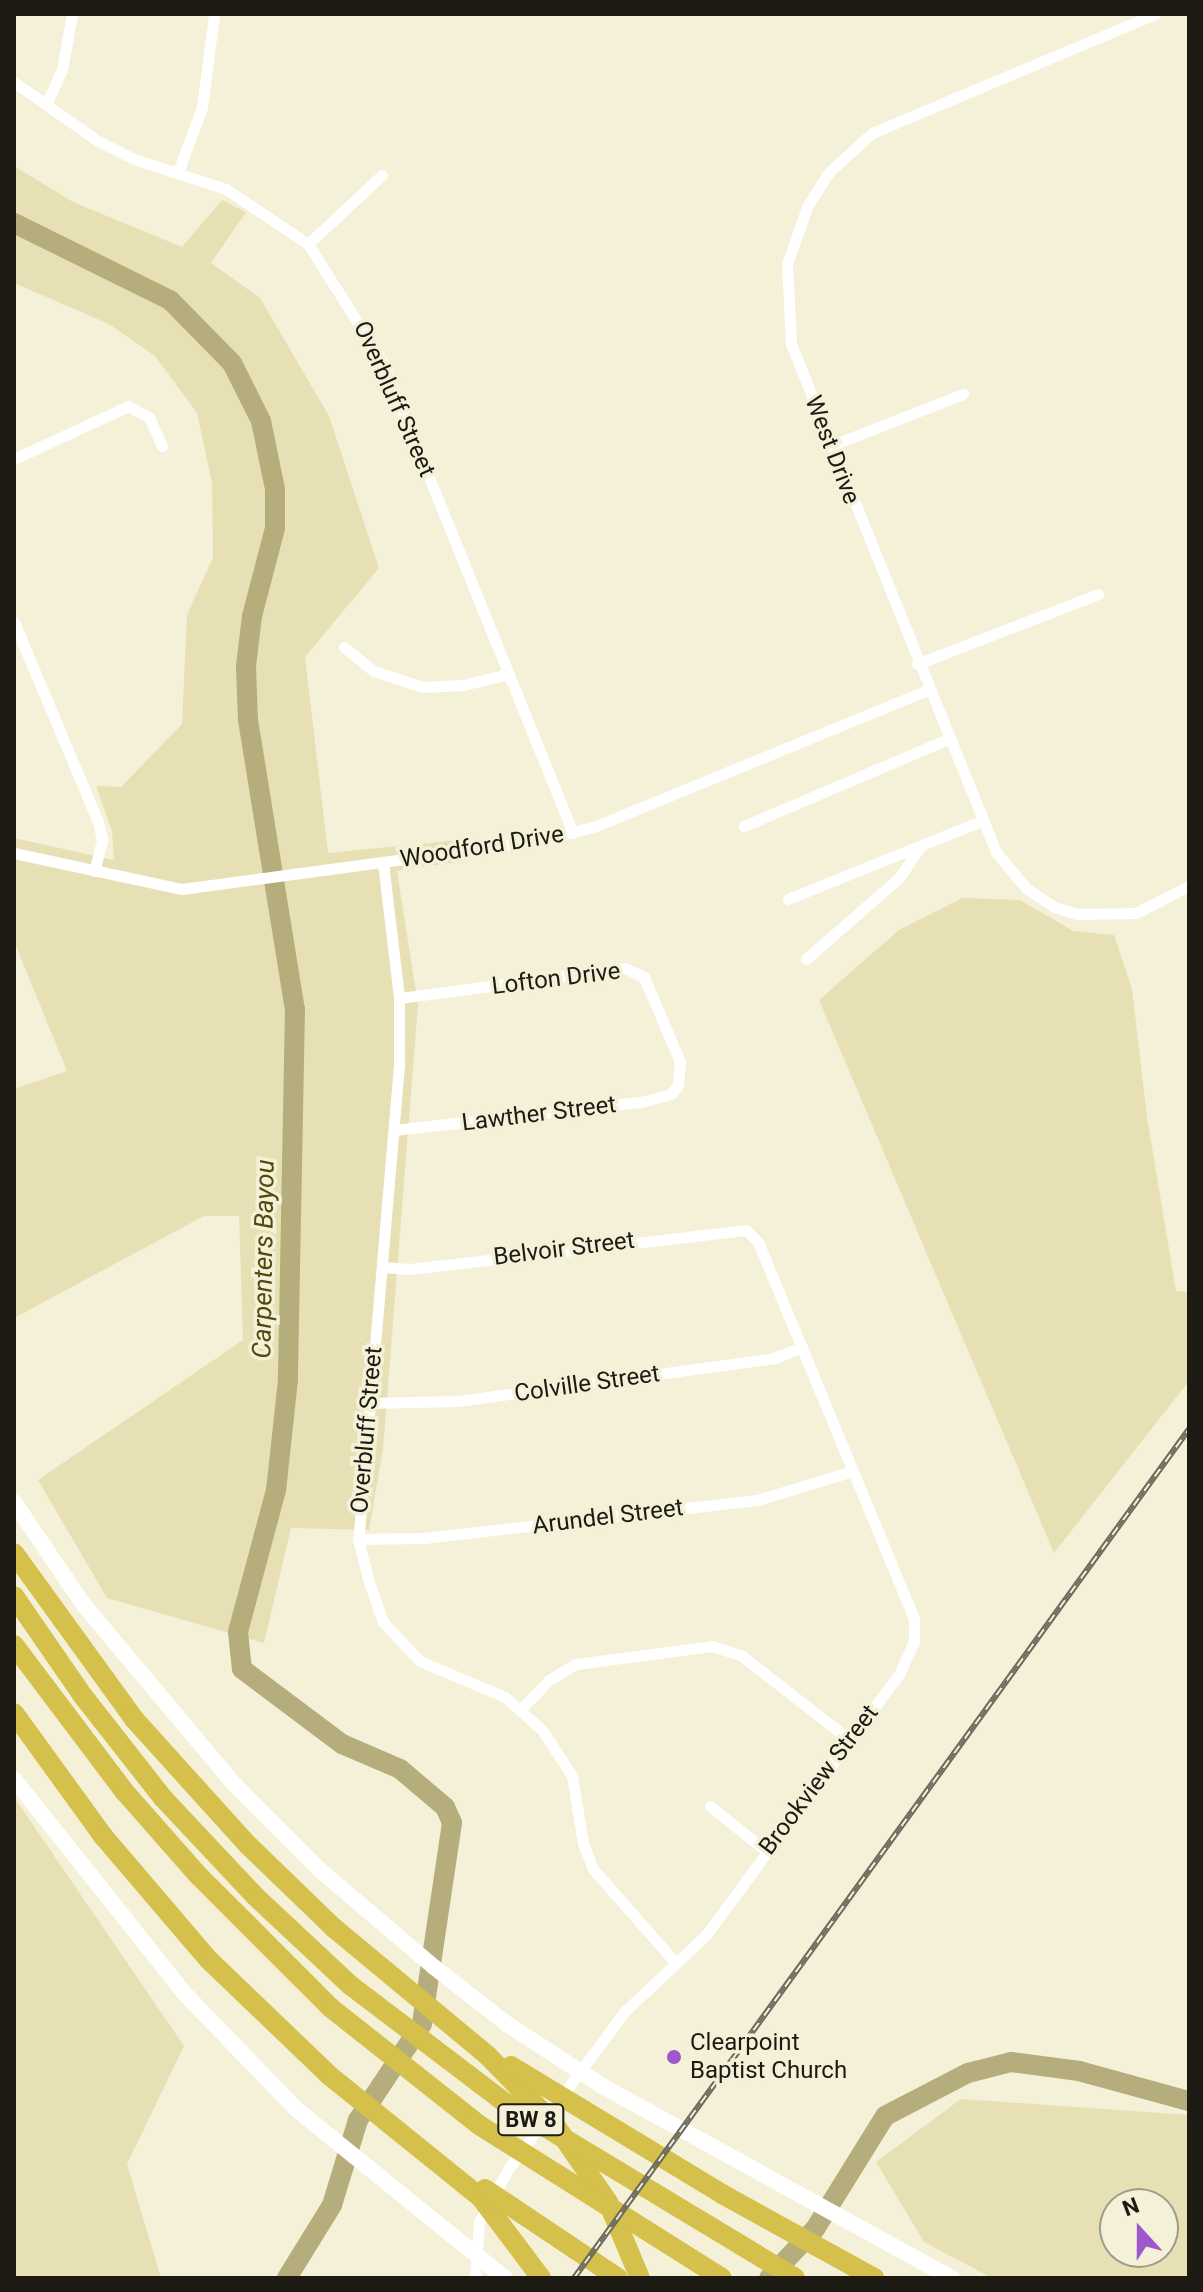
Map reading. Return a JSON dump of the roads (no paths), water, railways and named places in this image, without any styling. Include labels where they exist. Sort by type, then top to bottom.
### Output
[{"type":"highway","points":[[14,1553],[134,1719],[189,1783],[304,1901],[470,2039],[523,2090],[581,2159],[620,2227],[640,2278]]},
{"type":"highway","name":"BW 8","points":[[14,1596],[121,1747],[216,1856],[289,1929],[384,2014],[495,2096],[795,2278]]},
{"type":"highway","name":"BW 8","points":[[14,1645],[124,1791],[268,1947],[362,2036],[438,2096],[722,2278]]},
{"type":"highway","points":[[14,1713],[128,1867],[232,1985],[330,2076],[493,2210],[541,2278]]},
{"type":"highway","points":[[470,2039],[597,2120],[874,2278]]},
{"type":"highway","points":[[415,2143],[618,2278]]},
{"type":"main road","name":"BW 8","points":[[14,1502],[54,1565],[147,1684],[235,1785],[320,1870],[507,2024],[604,2087],[952,2278]]},
{"type":"main road","points":[[14,1779],[184,1993],[296,2109],[505,2278]]},
{"type":"street","points":[[46,104],[62,70],[72,14]]},
{"type":"street","points":[[178,172],[202,107],[214,14]]},
{"type":"street","name":"West Drive","points":[[1155,14],[914,112],[872,133],[829,172],[807,207],[787,264],[791,344],[981,821],[1016,879],[1054,907],[1095,916],[1125,915],[1158,905],[1189,886]]},
{"type":"street","name":"Overbluff Street","points":[[14,82],[110,147],[244,198],[308,244],[354,308],[382,361],[573,833]]},
{"type":"street","points":[[308,244],[382,175]]},
{"type":"street","points":[[830,446],[963,394]]},
{"type":"street","points":[[14,459],[128,406],[149,417],[162,446]]},
{"type":"street","points":[[917,664],[1098,594]]},
{"type":"street","points":[[14,622],[98,822],[102,840],[94,871]]},
{"type":"street","points":[[344,647],[374,671],[423,687],[463,685],[508,674]]},
{"type":"street","name":"Woodford Drive","points":[[14,853],[182,889],[383,863],[573,833],[928,690]]},
{"type":"street","points":[[744,826],[948,739]]},
{"type":"street","points":[[788,899],[981,821]]},
{"type":"street","points":[[806,959],[899,878],[920,846]]},
{"type":"street","name":"Overbluff Street","points":[[383,863],[399,998],[394,1130],[358,1539],[383,1622],[411,1653],[443,1674],[521,1709],[572,1776],[583,1843],[593,1869],[674,1961]]},
{"type":"street","name":"Lofton Drive","points":[[399,998],[635,971],[644,977],[680,1062],[678,1085]]},
{"type":"street","name":"Lawther Street","points":[[394,1130],[641,1102],[671,1094],[678,1085]]},
{"type":"street","name":"Belvoir Street","points":[[382,1267],[410,1269],[746,1230]]},
{"type":"street","name":"Brookview Street","points":[[475,2278],[475,2243],[490,2197],[625,2011],[674,1961],[706,1935],[765,1850],[906,1663],[915,1630],[758,1242],[746,1230]]},
{"type":"street","name":"Colville Street","points":[[369,1403],[473,1399],[774,1358],[802,1347]]},
{"type":"street","name":"Arundel Street","points":[[358,1539],[424,1538],[757,1500],[853,1471]]},
{"type":"street","points":[[521,1709],[549,1680],[576,1664],[712,1646],[742,1656],[850,1740]]},
{"type":"street","points":[[710,1806],[765,1850]]},
{"type":"waterway","name":"Carpenters Bayou","points":[[14,223],[170,300],[232,363],[261,421],[275,489],[275,528],[252,616],[246,666],[248,720],[295,1009],[288,1380],[276,1490],[238,1632],[242,1669],[342,1744],[400,1769],[445,1807],[452,1823],[422,2024],[358,2120],[332,2205],[287,2278]]},
{"type":"waterway","name":"Carpenters Bayou","points":[[769,2278],[815,2229],[885,2116],[968,2073],[1011,2062],[1079,2071],[1189,2101]]},
{"type":"railway","points":[[574,2278],[1189,1429]]},
{"type":"place","name":"Clearpoint Baptist Church","points":[[674,2057]]}]
